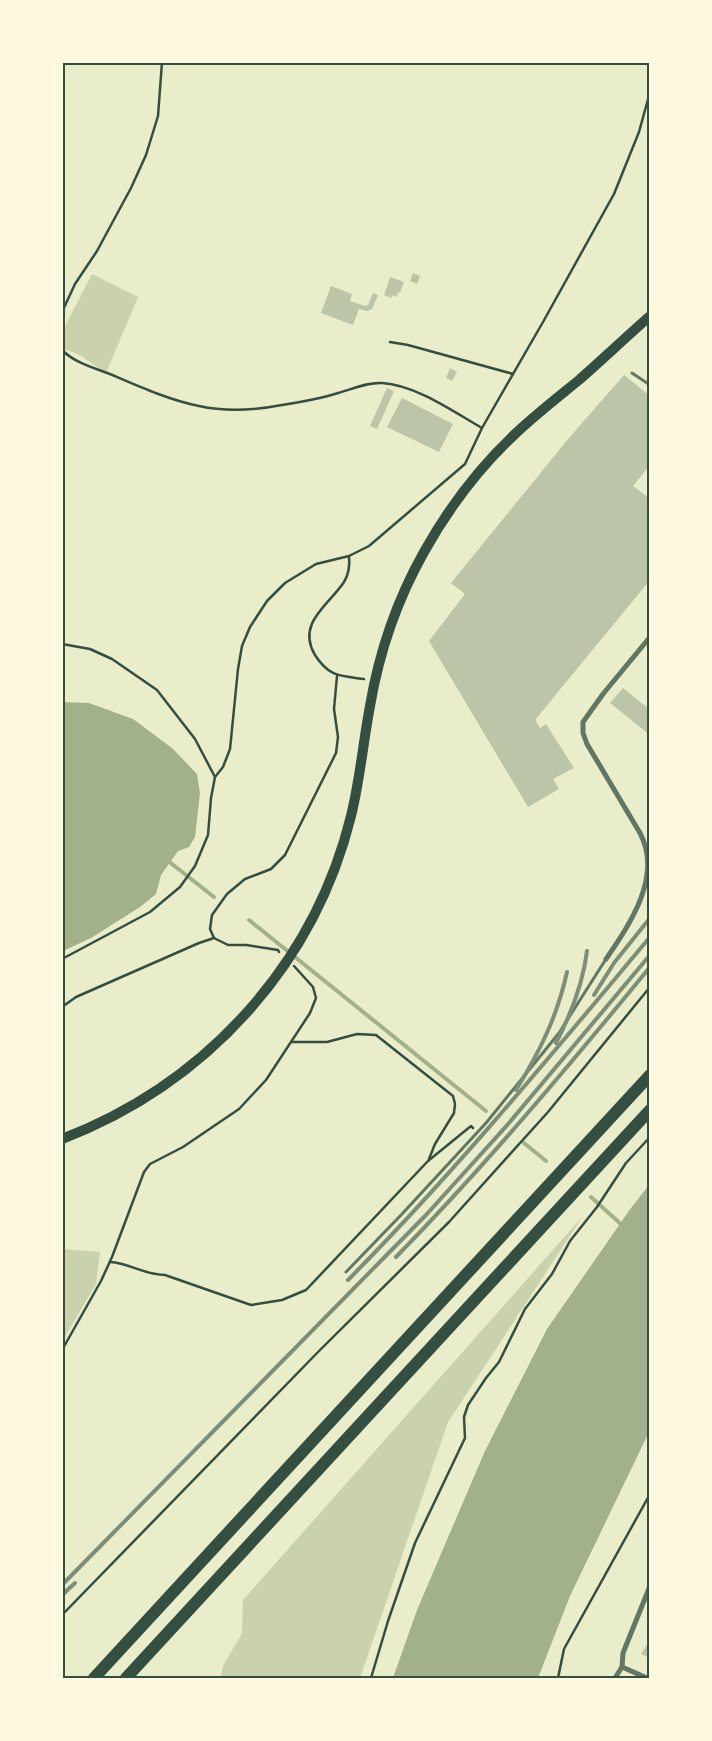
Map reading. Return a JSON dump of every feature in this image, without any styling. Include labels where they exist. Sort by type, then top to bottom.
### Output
[{"type":"highway","points":[[94,1678],[650,1075]]},
{"type":"highway","points":[[126,1678],[650,1110]]},
{"type":"main road","points":[[62,1139],[110,1118],[161,1089],[210,1051],[266,991],[294,951],[330,881],[351,816],[375,680],[388,634],[414,571],[437,530],[471,482],[514,435],[650,316]]},
{"type":"street","points":[[606,958],[636,910],[646,877],[647,854],[645,842],[586,744],[583,722],[603,694],[650,637]]},
{"type":"street","points":[[615,1678],[622,1667],[623,1653],[650,1586]]},
{"type":"street","points":[[622,1667],[647,1678]]},
{"type":"lane","points":[[632,373],[650,385]]},
{"type":"lane","points":[[346,1272],[477,1132],[559,1033],[606,958]]},
{"type":"path","points":[[62,312],[75,284],[97,251],[146,155],[158,116],[162,62]]},
{"type":"path","points":[[62,959],[150,912],[180,887],[194,866],[208,835],[215,777],[223,767],[230,749],[242,646],[250,627],[266,601],[285,583],[316,564],[350,556],[369,546],[465,464],[482,428],[614,194],[639,132],[650,92]]},
{"type":"path","points":[[390,342],[513,374]]},
{"type":"path","points":[[62,350],[77,360],[122,380],[199,406],[237,409],[280,406],[374,383],[384,383],[404,388],[442,404],[482,428]]},
{"type":"path","points":[[350,556],[348,573],[344,582],[318,612],[309,633],[310,642],[322,666],[337,676],[375,680]]},
{"type":"path","points":[[62,644],[90,649],[112,659],[157,690],[195,739],[215,777]]},
{"type":"path","points":[[284,957],[278,950],[246,945],[228,945],[214,938],[210,929],[212,915],[227,894],[245,879],[271,869],[285,855],[336,753],[338,737],[334,709],[337,676]]},
{"type":"path","points":[[62,1007],[76,997],[214,938]]},
{"type":"path","points":[[62,1350],[110,1262],[144,1172],[150,1164],[183,1146],[239,1109],[266,1080],[310,1013],[316,998],[313,987],[291,963]]},
{"type":"path","points":[[62,1615],[319,1351],[449,1222],[548,1112],[650,987]]},
{"type":"path","points":[[292,1042],[327,1042],[357,1034],[376,1034],[452,1096],[455,1104],[454,1113],[435,1144],[428,1161]]},
{"type":"path","points":[[110,1262],[119,1262],[154,1275],[164,1275],[251,1305],[282,1300],[306,1290],[333,1259],[428,1161],[471,1126],[477,1132]]},
{"type":"path","points":[[371,1678],[388,1621],[415,1543],[465,1438],[464,1418],[468,1405],[486,1378],[500,1362],[525,1310],[552,1274],[570,1241],[602,1200],[626,1162],[650,1137]]},
{"type":"path","points":[[558,1678],[564,1649],[650,1494]]},
{"type":"shaded area","points":[[92,274],[138,297],[106,373],[81,356],[63,348],[63,330]]},
{"type":"shaded area","points":[[63,702],[89,703],[133,719],[172,748],[197,774],[200,793],[195,837],[189,847],[178,851],[161,875],[156,894],[140,907],[91,938],[63,951]]},
{"type":"shaded area","points":[[649,1185],[649,1432],[570,1596],[538,1678],[393,1678],[417,1610],[485,1451],[547,1329]]},
{"type":"shaded area","points":[[583,1216],[448,1422],[360,1678],[220,1678],[223,1666],[242,1633],[243,1600]]},
{"type":"shaded area","points":[[63,1249],[100,1252],[96,1284],[63,1340]]},
{"type":"building","points":[[413,273],[420,276],[417,284],[410,281]]},
{"type":"building","points":[[390,277],[404,282],[400,293],[398,292],[396,297],[392,295],[391,298],[384,295]]},
{"type":"building","points":[[331,286],[352,294],[350,301],[365,306],[368,305],[373,293],[378,295],[372,309],[367,311],[359,309],[353,325],[321,313]]},
{"type":"building","points":[[450,368],[457,372],[452,381],[446,378]]},
{"type":"building","points":[[624,375],[650,396],[650,465],[633,486],[650,499],[650,580],[535,720],[540,728],[546,724],[574,768],[553,779],[559,789],[528,807],[429,641],[465,594],[451,583],[569,438]]},
{"type":"building","points":[[387,388],[394,391],[377,429],[370,426]]},
{"type":"building","points":[[402,398],[453,424],[439,452],[387,427]]},
{"type":"building","points":[[623,688],[650,710],[650,735],[610,703]]},
{"type":"building","points":[[650,1640],[650,1658],[641,1654]]},
{"type":"waterway","points":[[167,860],[214,897]]},
{"type":"waterway","points":[[249,920],[486,1111]]},
{"type":"waterway","points":[[524,1143],[546,1161]]},
{"type":"waterway","points":[[591,1197],[623,1226]]},
{"type":"railway","points":[[594,995],[614,963],[650,918]]},
{"type":"railway","points":[[348,1280],[465,1154],[650,937]]},
{"type":"railway","points":[[556,1043],[576,999],[587,951]]},
{"type":"railway","points":[[62,1585],[426,1215],[509,1123],[650,955]]},
{"type":"railway","points":[[396,1257],[526,1115],[650,967]]},
{"type":"railway","points":[[516,1090],[547,1033],[567,972]]},
{"type":"railway","points":[[62,1595],[75,1583]]}]
